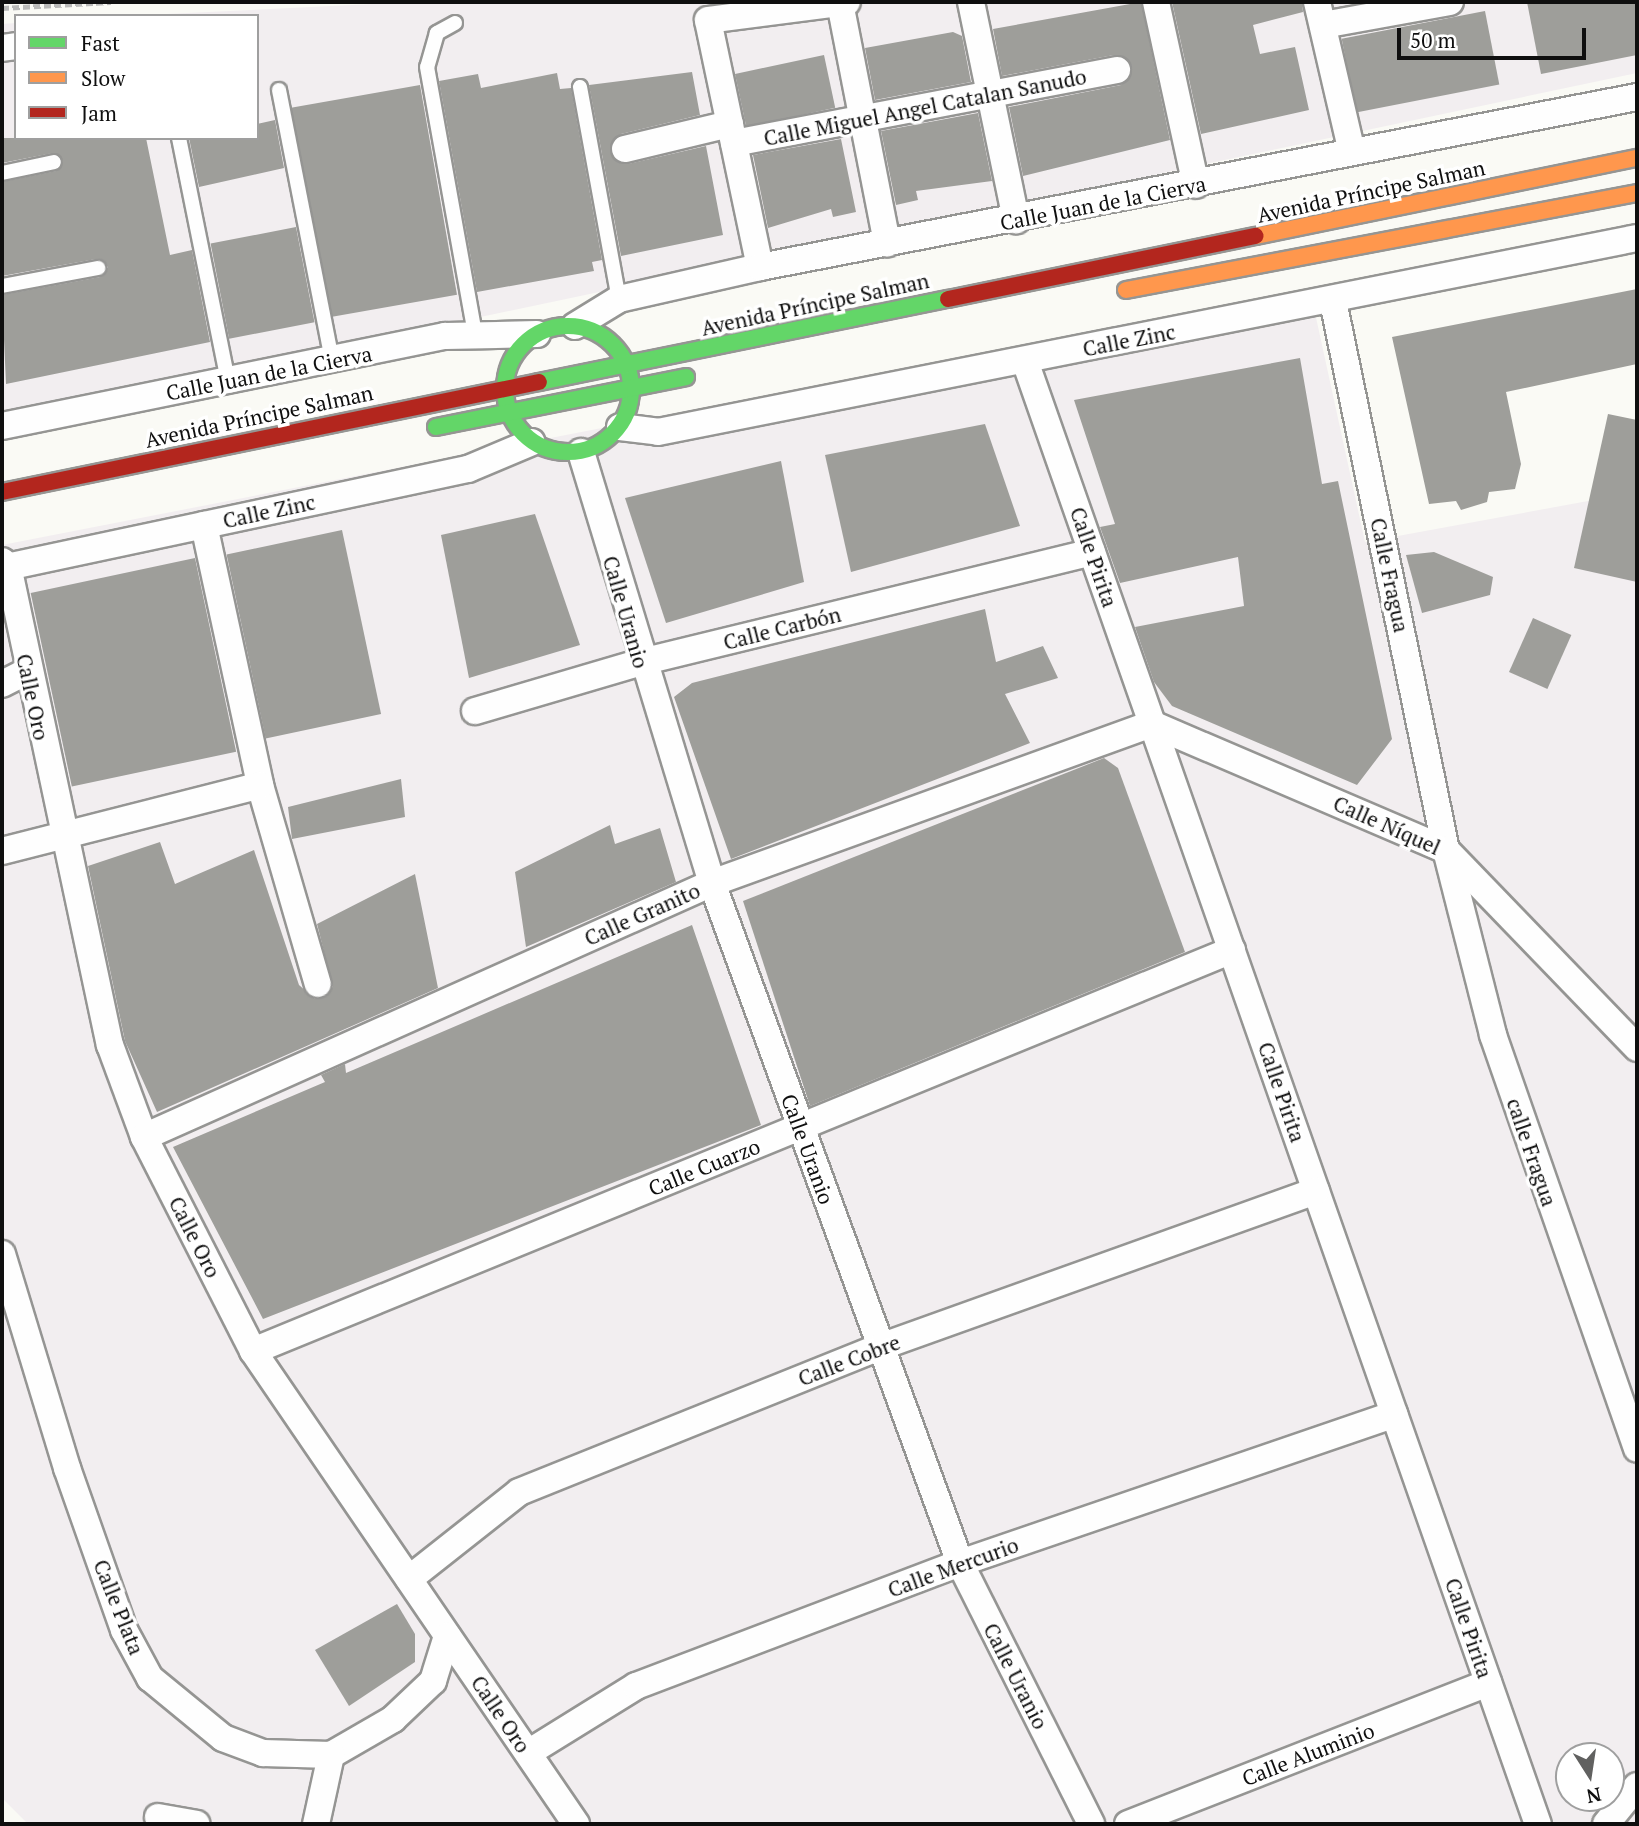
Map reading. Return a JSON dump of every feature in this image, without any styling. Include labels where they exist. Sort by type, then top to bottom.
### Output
[{"type":"main road","name":"Avenida Príncipe Salman","points":[[3,491],[1637,158]]},
{"type":"main road","points":[[1100,295],[1637,193]]},
{"type":"main road","points":[[575,326],[606,337],[626,363],[632,389],[620,426],[581,452],[556,452],[532,442],[509,415],[504,387],[513,357],[537,334],[575,326]]},
{"type":"main road","points":[[419,430],[509,415],[705,374]]},
{"type":"street","points":[[760,267],[708,20],[844,2],[887,243]]},
{"type":"street","points":[[971,2],[1016,220]]},
{"type":"street","points":[[1156,2],[1196,185]]},
{"type":"street","points":[[1352,152],[1320,13],[1450,2]]},
{"type":"street","name":"Calle Miguel Angel Catalan Sanudo","points":[[625,149],[863,118],[1117,70]]},
{"type":"street","name":"Calle Juan de la Cierva","points":[[575,326],[619,299],[760,267],[1016,220],[1637,97]]},
{"type":"street","name":"Calle Zinc","points":[[620,426],[658,432],[1333,301],[1637,238]]},
{"type":"street","name":"Calle Fragua","points":[[1333,301],[1446,850]]},
{"type":"street","name":"Calle Juan de la Cierva","points":[[2,426],[475,332],[537,334]]},
{"type":"street","name":"Calle Pirita","points":[[1025,360],[1538,1824]]},
{"type":"street","name":"Calle Zinc","points":[[4,565],[468,469],[532,442]]},
{"type":"street","name":"Calle Uranio","points":[[581,452],[641,662],[712,883],[960,1563],[1091,1824]]},
{"type":"street","points":[[204,525],[260,785],[318,984]]},
{"type":"street","name":"Calle Carbón","points":[[475,711],[641,662],[1093,552]]},
{"type":"street","name":"Calle Oro","points":[[4,565],[110,1045],[144,1137],[253,1351],[576,1824]]},
{"type":"street","points":[[2,684],[26,672]]},
{"type":"street","name":"Calle Níquel","points":[[1152,724],[1446,850],[1637,1048]]},
{"type":"street","name":"Calle Granito","points":[[144,1137],[712,883],[1152,724]]},
{"type":"street","points":[[2,851],[260,785]]},
{"type":"street","name":"calle Fragua","points":[[1446,850],[1493,1035],[1637,1449]]},
{"type":"street","name":"Calle Cuarzo","points":[[253,1351],[1232,950]]},
{"type":"street","name":"Calle Cobre","points":[[408,1579],[519,1492],[880,1347],[1316,1191]]},
{"type":"street","name":"Calle Plata","points":[[2,1254],[67,1468],[124,1630],[150,1678],[223,1738],[263,1753],[331,1755]]},
{"type":"street","name":"Calle Mercurio","points":[[528,1754],[636,1686],[960,1563],[1394,1414]]},
{"type":"street","points":[[316,1824],[331,1755],[393,1719],[433,1682],[447,1636]]},
{"type":"street","name":"Calle Aluminio","points":[[1128,1824],[1489,1683]]},
{"type":"street","points":[[1606,1824],[1637,1786]]},
{"type":"street","points":[[158,1817],[196,1824]]},
{"type":"lane","points":[[455,23],[437,33],[427,67],[475,332]]},
{"type":"lane","points":[[580,87],[619,299]]},
{"type":"lane","points":[[279,90],[332,360]]},
{"type":"lane","points":[[179,140],[228,381]]},
{"type":"lane","points":[[2,173],[54,162]]},
{"type":"lane","points":[[2,286],[98,268]]},
{"type":"path","points":[[2,8],[111,2]]},
{"type":"shaded area","points":[[414,2],[1637,2],[1637,73],[2,418],[2,24],[14,23],[14,140],[259,140],[259,14],[165,14]]},
{"type":"shaded area","points":[[1310,290],[1365,542],[1637,492],[1637,1824],[28,1824],[2,1798],[2,545]]},
{"type":"building","points":[[1141,2],[1170,140],[1023,176],[1009,107],[1121,85],[1132,66],[1114,55],[1002,76],[993,29]]},
{"type":"building","points":[[1172,2],[1302,2],[1303,12],[1253,25],[1260,54],[1295,47],[1309,110],[1201,134]]},
{"type":"building","points":[[1527,2],[1637,2],[1637,55],[1541,74]]},
{"type":"building","points":[[1485,11],[1499,85],[1356,112],[1342,39]]},
{"type":"building","points":[[953,32],[962,36],[971,82],[875,100],[865,48]]},
{"type":"building","points":[[824,55],[835,108],[746,127],[735,74]]},
{"type":"building","points":[[692,72],[700,115],[621,134],[610,152],[628,164],[706,146],[723,235],[621,256],[589,85]]},
{"type":"building","points":[[557,73],[560,89],[571,88],[602,260],[592,262],[594,271],[477,292],[439,81],[478,74],[481,88]]},
{"type":"building","points":[[420,85],[457,295],[328,318],[291,108]]},
{"type":"building","points":[[978,113],[992,181],[916,191],[918,200],[896,205],[881,131]]},
{"type":"building","points":[[275,120],[284,168],[199,187],[189,140],[259,140],[259,124]]},
{"type":"building","points":[[2,138],[146,140],[170,255],[192,250],[210,342],[6,384],[2,295],[100,277],[108,267],[96,259],[2,276],[2,182],[56,171],[63,161],[53,153],[2,163]]},
{"type":"building","points":[[841,139],[856,212],[833,217],[831,209],[768,228],[753,155]]},
{"type":"building","points":[[296,227],[315,322],[229,339],[211,244]]},
{"type":"building","points":[[1637,289],[1637,364],[1506,392],[1521,464],[1515,489],[1489,492],[1487,502],[1461,510],[1456,501],[1429,504],[1392,337]]},
{"type":"building","points":[[1300,358],[1322,484],[1338,481],[1392,739],[1357,785],[1172,706],[1154,682],[1135,627],[1244,606],[1238,557],[1120,583],[1100,527],[1115,524],[1074,400]]},
{"type":"building","points":[[1608,414],[1637,420],[1637,582],[1574,568]]},
{"type":"building","points":[[985,424],[1020,526],[851,572],[825,455]]},
{"type":"building","points":[[781,461],[804,582],[666,623],[625,498]]},
{"type":"building","points":[[535,514],[580,645],[469,678],[441,535]]},
{"type":"building","points":[[342,530],[381,714],[266,738],[227,555]]},
{"type":"building","points":[[1434,552],[1493,577],[1490,595],[1422,613],[1406,555]]},
{"type":"building","points":[[195,558],[236,752],[72,787],[31,593]]},
{"type":"building","points":[[985,609],[996,662],[1043,646],[1058,678],[1005,694],[1030,743],[731,859],[674,697],[692,683]]},
{"type":"building","points":[[1533,618],[1571,635],[1547,689],[1509,672]]},
{"type":"building","points":[[1104,758],[1118,768],[1185,952],[810,1106],[743,901]]},
{"type":"building","points":[[401,779],[405,817],[292,839],[288,807]]},
{"type":"building","points":[[610,825],[615,844],[660,828],[676,882],[526,947],[515,872]]},
{"type":"building","points":[[160,842],[175,884],[254,850],[299,985],[315,999],[333,987],[317,924],[415,874],[438,988],[157,1112],[125,1041],[88,866]]},
{"type":"building","points":[[692,925],[761,1125],[263,1319],[173,1147],[325,1082],[321,1075],[345,1064],[346,1073]]},
{"type":"building","points":[[397,1604],[415,1634],[415,1662],[349,1706],[315,1650]]},
{"type":"traffic: fast","points":[[539,382],[948,299]]},
{"type":"traffic: fast","points":[[568,326],[592,330],[613,344],[627,365],[631,389],[627,413],[613,434],[592,448],[568,452],[544,448],[523,434],[509,413],[505,389],[509,365],[523,344],[544,330],[568,326]]},
{"type":"traffic: fast","points":[[436,427],[686,377]]},
{"type":"traffic: slow","points":[[1256,236],[1637,158]]},
{"type":"traffic: slow","points":[[1126,290],[1637,193]]},
{"type":"traffic: jam","points":[[948,299],[1256,236]]},
{"type":"traffic: jam","points":[[2,492],[539,382]]}]
